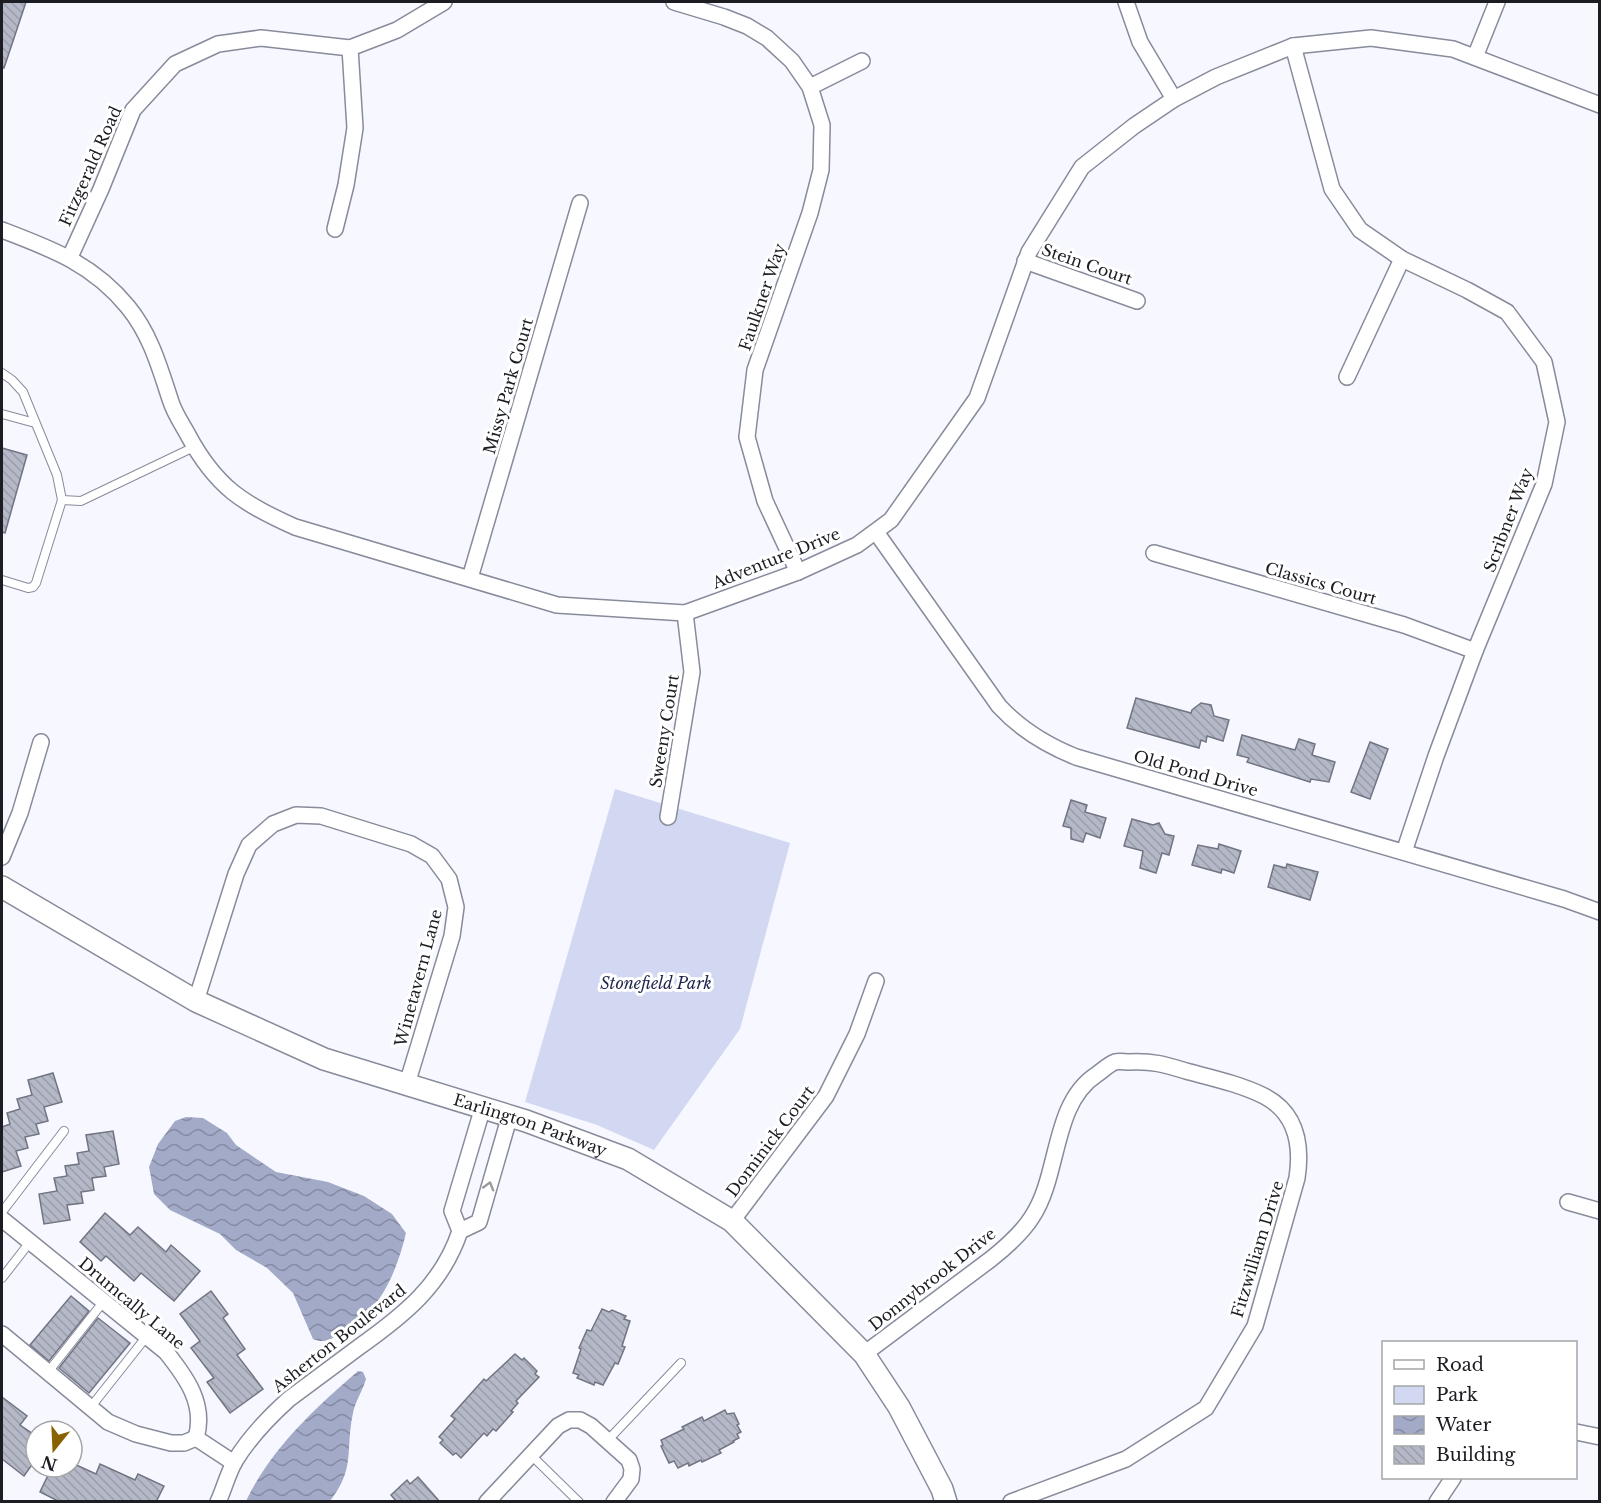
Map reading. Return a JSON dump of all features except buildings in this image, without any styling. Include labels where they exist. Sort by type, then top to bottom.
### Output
[{"type":"street","name":"Fitzgerald Road","points":[[70,257],[133,110],[175,64],[218,44],[261,38],[350,48],[397,30],[444,2]]},
{"type":"street","points":[[674,2],[724,17],[767,38],[792,60],[810,87],[862,61]]},
{"type":"street","points":[[1126,2],[1140,42],[1174,99]]},
{"type":"street","points":[[1475,57],[1497,2]]},
{"type":"street","name":"Adventure Drive","points":[[2,230],[70,257],[116,293],[140,324],[155,354],[172,406],[194,447],[218,481],[240,500],[295,528],[557,605],[685,614],[798,572],[857,545],[891,520],[977,398],[1025,261],[1082,167],[1134,126],[1174,99],[1216,77],[1293,46],[1371,38],[1453,49],[1599,105]]},
{"type":"street","name":"Scribner Way","points":[[1293,46],[1332,189],[1360,230],[1402,259],[1507,312],[1544,362],[1557,422],[1544,484],[1475,651],[1436,756],[1404,852]]},
{"type":"street","points":[[335,229],[355,128],[350,48]]},
{"type":"street","name":"Faulkner Way","points":[[798,572],[765,501],[747,437],[755,370],[810,213],[821,170],[822,125],[810,87]]},
{"type":"street","name":"Missy Park Court","points":[[470,578],[580,203]]},
{"type":"street","points":[[1347,377],[1402,259]]},
{"type":"street","name":"Stein Court","points":[[1025,261],[1137,301]]},
{"type":"street","name":"Old Pond Drive","points":[[876,532],[999,706],[1014,723],[1055,749],[1564,899],[1599,912]]},
{"type":"street","name":"Classics Court","points":[[1154,553],[1404,626],[1475,651]]},
{"type":"street","name":"Sweeny Court","points":[[668,817],[692,672],[685,614]]},
{"type":"street","points":[[2,857],[20,813],[41,742]]},
{"type":"street","name":"Winetavern Lane","points":[[196,1001],[236,874],[249,845],[273,824],[296,815],[321,816],[411,844],[432,856],[449,879],[456,907],[452,936],[407,1084]]},
{"type":"street","name":"Earlington Parkway","points":[[2,887],[196,1001],[324,1059],[510,1115],[628,1159],[732,1221],[864,1354],[898,1407],[942,1489],[946,1502]]},
{"type":"street","name":"Dominick Court","points":[[732,1221],[826,1096],[857,1034],[876,981]]},
{"type":"street","name":"Donnybrook Drive","points":[[864,1354],[991,1259],[1008,1245],[1033,1217],[1047,1182],[1066,1114],[1083,1083],[1115,1062],[1154,1061],[1252,1090],[1270,1099],[1282,1109],[1292,1125]]},
{"type":"street","points":[[460,1231],[452,1211],[483,1107]]},
{"type":"street","name":"Asherton Boulevard","points":[[218,1502],[234,1463],[257,1432],[289,1399],[413,1305],[435,1280],[449,1257],[460,1231],[479,1222],[510,1115]]},
{"type":"street","name":"Fitzwilliam Drive","points":[[1011,1502],[1126,1460],[1206,1408],[1255,1326],[1297,1178],[1300,1161],[1299,1142],[1292,1125]]},
{"type":"street","points":[[1568,1202],[1599,1210]]},
{"type":"street","name":"Drumcally Lane","points":[[2,1219],[166,1352],[186,1376],[198,1408],[200,1425],[196,1438]]},
{"type":"street","points":[[2,1334],[108,1422],[136,1434],[171,1443],[184,1443],[196,1438],[234,1463]]},
{"type":"street","points":[[492,1500],[558,1426],[568,1420],[580,1420],[591,1426],[629,1460],[632,1479],[614,1502]]},
{"type":"street","points":[[1577,1432],[1599,1437]]},
{"type":"street","points":[[1437,1502],[1452,1479]]},
{"type":"lane","points":[[2,373],[12,380],[22,392],[57,475],[62,500],[36,583],[33,587],[28,588],[2,580]]},
{"type":"lane","points":[[2,414],[35,423]]},
{"type":"lane","points":[[62,500],[81,501],[194,447]]},
{"type":"lane","points":[[2,1212],[64,1131]]},
{"type":"lane","points":[[2,1278],[30,1242]]},
{"type":"lane","points":[[48,1372],[104,1301]]},
{"type":"lane","points":[[90,1408],[147,1336]]},
{"type":"lane","points":[[608,1440],[681,1363]]},
{"type":"lane","points":[[532,1456],[579,1502]]},
{"type":"green space","name":"Stonefield Park","points":[[615,789],[790,843],[740,1029],[654,1150],[597,1125],[525,1102]]},
{"type":"water","points":[[186,1117],[203,1118],[227,1133],[236,1145],[276,1172],[328,1182],[364,1196],[392,1214],[406,1233],[397,1264],[387,1286],[366,1314],[328,1340],[313,1339],[293,1293],[267,1268],[236,1250],[220,1234],[170,1210],[154,1194],[149,1167],[158,1144],[175,1121]]},
{"type":"water","points":[[358,1371],[363,1372],[366,1379],[353,1413],[347,1468],[330,1501],[246,1501],[256,1482],[281,1447],[325,1400]]}]
